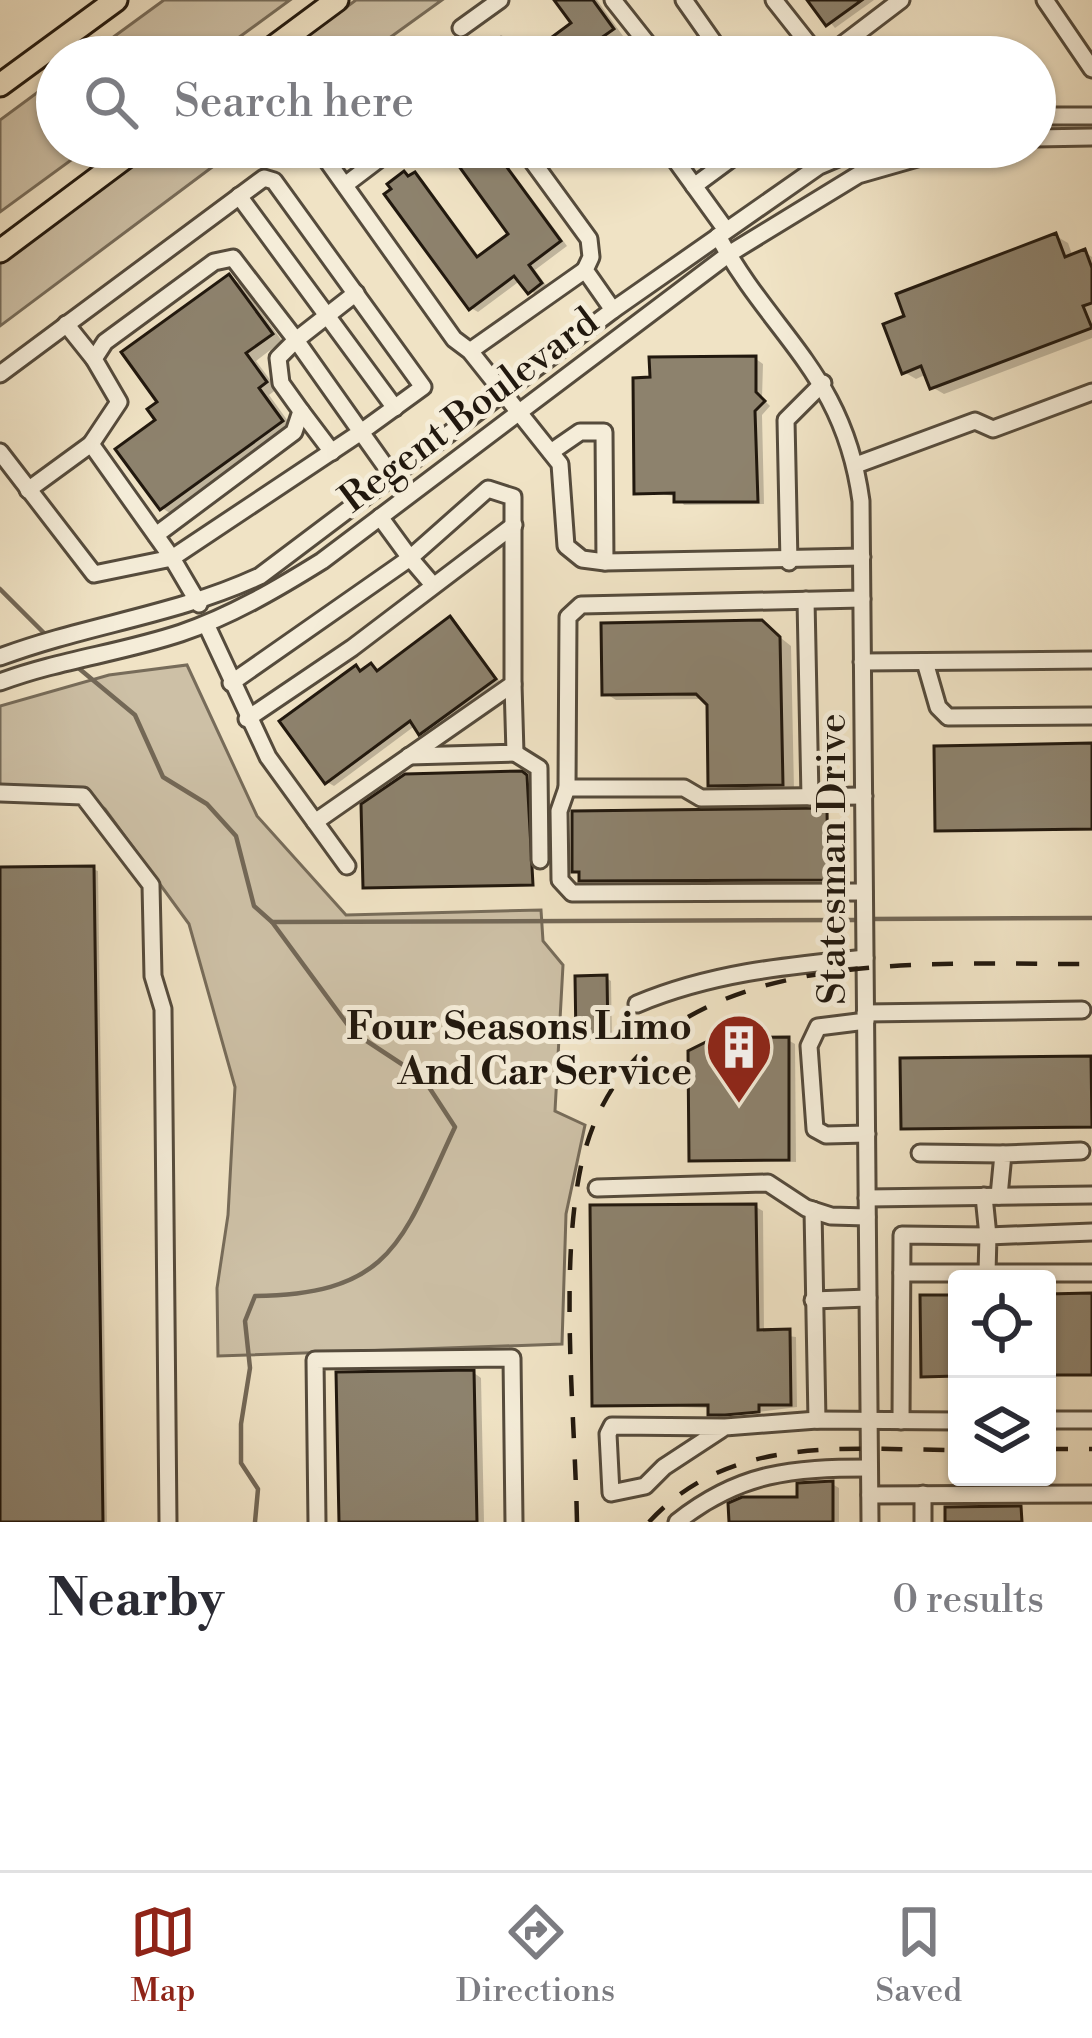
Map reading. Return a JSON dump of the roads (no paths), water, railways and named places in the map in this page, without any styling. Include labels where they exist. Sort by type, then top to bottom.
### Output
[{"type":"highway","points":[[58,36],[100,0]]},
{"type":"highway","points":[[67,36],[116,0]]},
{"type":"highway","points":[[288,36],[337,0]]},
{"type":"highway","points":[[6,81],[36,55]]},
{"type":"highway","points":[[6,81],[36,59]]},
{"type":"highway","points":[[0,250],[111,168]]},
{"type":"street","points":[[461,28],[500,0]]},
{"type":"street","points":[[614,0],[642,36]]},
{"type":"street","points":[[684,0],[709,36]]},
{"type":"street","points":[[774,0],[804,36]]},
{"type":"street","points":[[851,36],[901,0]]},
{"type":"street","points":[[1045,0],[1092,69]]},
{"type":"street","points":[[1056,116],[1092,116]]},
{"type":"street","points":[[1056,138],[1092,137]]},
{"type":"street","points":[[332,168],[454,339],[470,351],[551,452],[563,476],[566,546],[582,560],[788,562],[862,557]]},
{"type":"street","points":[[345,185],[367,168]]},
{"type":"street","points":[[470,351],[585,270],[591,257],[589,239],[537,168]]},
{"type":"street","name":"Statesman Drive","points":[[682,168],[722,233],[729,254],[823,383],[838,410],[856,465],[862,557],[870,1522]]},
{"type":"street","points":[[694,186],[718,168]]},
{"type":"street","name":"Regent Boulevard","points":[[0,657],[199,604],[260,575],[613,310],[816,168]]},
{"type":"street","name":"Regent Boulevard","points":[[0,682],[206,624],[322,561],[516,410],[729,254],[858,175],[882,168]]},
{"type":"street","points":[[0,374],[264,178],[274,181],[423,387],[172,558],[94,574],[0,452]]},
{"type":"street","points":[[239,196],[395,408]]},
{"type":"street","points":[[94,359],[105,342],[196,275],[214,262],[233,258],[393,477]]},
{"type":"street","points":[[585,270],[613,310]]},
{"type":"street","points":[[332,452],[280,383],[278,358],[356,293]]},
{"type":"street","points":[[28,490],[91,443],[119,402],[66,324]]},
{"type":"street","points":[[788,562],[786,421],[823,383]]},
{"type":"street","points":[[856,465],[975,421],[993,429],[1092,392]]},
{"type":"street","points":[[156,535],[294,432],[301,411]]},
{"type":"street","points":[[551,452],[580,432],[604,432],[605,562]]},
{"type":"street","points":[[91,443],[199,604]]},
{"type":"street","points":[[231,683],[410,558],[488,489],[513,497],[515,753]]},
{"type":"street","points":[[380,518],[433,585]]},
{"type":"street","points":[[247,719],[514,525]]},
{"type":"street","points":[[862,599],[581,605],[568,617],[567,788],[559,811],[560,880],[572,893],[865,892]]},
{"type":"street","points":[[806,601],[810,797]]},
{"type":"street","points":[[206,624],[247,719],[347,866]]},
{"type":"street","points":[[862,662],[1092,660]]},
{"type":"street","points":[[925,662],[938,707],[948,717],[1092,716]]},
{"type":"street","points":[[315,822],[513,684]]},
{"type":"street","points":[[406,756],[515,753],[539,768],[540,860]]},
{"type":"street","points":[[567,788],[684,788],[701,798],[864,796]]},
{"type":"street","points":[[0,794],[83,796],[151,886],[153,976],[163,1009],[168,1522]]},
{"type":"street","points":[[637,1004],[687,983],[865,954]]},
{"type":"street","points":[[867,1133],[826,1135],[815,1129],[809,1046],[818,1027],[866,1017],[1082,1010]]},
{"type":"street","points":[[920,1154],[1081,1151]]},
{"type":"street","points":[[987,1270],[992,1196],[1004,1154]]},
{"type":"street","points":[[596,1188],[768,1184],[813,1210],[831,1216],[867,1217]]},
{"type":"street","points":[[867,1198],[1092,1195]]},
{"type":"street","points":[[813,1210],[817,1420]]},
{"type":"street","points":[[901,1421],[902,1234],[1092,1232]]},
{"type":"street","points":[[902,1273],[948,1273]]},
{"type":"street","points":[[1056,1273],[1092,1273]]},
{"type":"street","points":[[813,1300],[868,1298]]},
{"type":"street","points":[[317,1522],[315,1360],[512,1358],[514,1522]]},
{"type":"street","points":[[1056,1420],[1092,1420]]},
{"type":"street","points":[[725,1427],[664,1466],[645,1486],[611,1493],[608,1434],[613,1426],[948,1421]]},
{"type":"street","points":[[677,1522],[731,1487],[787,1468],[869,1468]]},
{"type":"street","points":[[923,1494],[923,1522]]},
{"type":"street","points":[[869,1495],[1092,1494]]},
{"type":"waterway","points":[[0,589],[47,636]]},
{"type":"waterway","points":[[76,666],[135,715],[163,777],[207,804],[236,836],[254,906],[272,922],[353,1032],[423,1078],[455,1127],[421,1201],[387,1253],[337,1285],[255,1296],[245,1321],[250,1368],[241,1424],[241,1463],[258,1489],[255,1522]]},
{"type":"waterway","points":[[870,919],[1092,918]]},
{"type":"waterway","points":[[272,922],[858,920]]},
{"type":"railway","points":[[577,1522],[570,1342],[574,1207],[581,1166],[610,1092],[657,1038],[718,1002],[788,980],[865,968],[1092,964]]},
{"type":"railway","points":[[649,1522],[681,1493],[753,1460],[832,1449],[948,1450]]},
{"type":"railway","points":[[1056,1449],[1092,1449]]},
{"type":"place","name":"Four Seasons Limo And Car Service","points":[[739,1106]]}]
